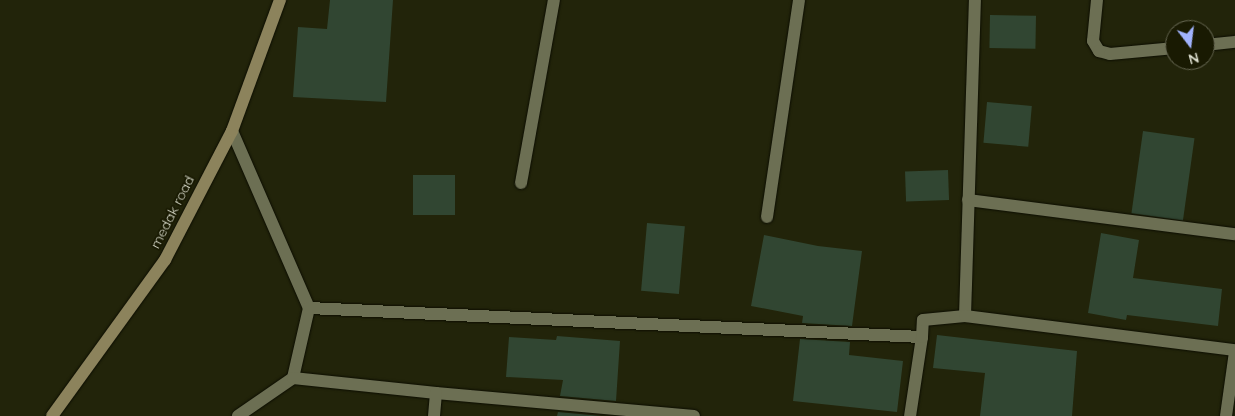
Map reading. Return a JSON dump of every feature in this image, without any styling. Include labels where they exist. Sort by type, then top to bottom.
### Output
[{"type":"street","name":"medak road","points":[[52,416],[165,260],[213,163],[232,130],[280,0]]},
{"type":"street","points":[[521,183],[554,0]]},
{"type":"street","points":[[767,217],[799,0]]},
{"type":"street","points":[[964,316],[975,0]]},
{"type":"street","points":[[1097,0],[1093,41],[1099,51],[1110,54],[1165,49]]},
{"type":"street","points":[[1215,44],[1235,42]]},
{"type":"street","points":[[232,130],[309,308],[293,378]]},
{"type":"street","points":[[968,200],[1235,234]]},
{"type":"street","points":[[309,308],[922,337]]},
{"type":"street","points":[[910,416],[924,320],[964,316],[1235,351],[1226,416]]},
{"type":"street","points":[[238,416],[293,378],[436,394],[694,416]]},
{"type":"street","points":[[434,416],[436,394]]},
{"type":"building","points":[[330,0],[393,0],[386,102],[293,97],[298,27],[327,29]]},
{"type":"building","points":[[990,15],[1036,16],[1035,49],[989,48]]},
{"type":"building","points":[[987,102],[1032,106],[1028,147],[983,143]]},
{"type":"building","points":[[1143,131],[1194,138],[1183,220],[1131,213]]},
{"type":"building","points":[[948,170],[949,200],[906,201],[905,172]]},
{"type":"building","points":[[413,175],[455,175],[455,215],[413,215]]},
{"type":"building","points":[[647,223],[685,226],[679,294],[641,291]]},
{"type":"building","points":[[1101,233],[1139,240],[1133,278],[1222,289],[1218,326],[1127,315],[1126,320],[1088,313]]},
{"type":"building","points":[[764,235],[818,246],[862,251],[852,326],[802,323],[803,316],[751,306]]},
{"type":"building","points":[[937,335],[1077,351],[1072,416],[980,416],[985,373],[933,368]]},
{"type":"building","points":[[557,336],[620,341],[616,401],[560,396],[563,380],[506,377],[509,337],[556,340]]},
{"type":"building","points":[[800,339],[850,342],[849,355],[903,361],[897,412],[793,401]]},
{"type":"building","points":[[558,412],[602,416],[557,416]]}]
